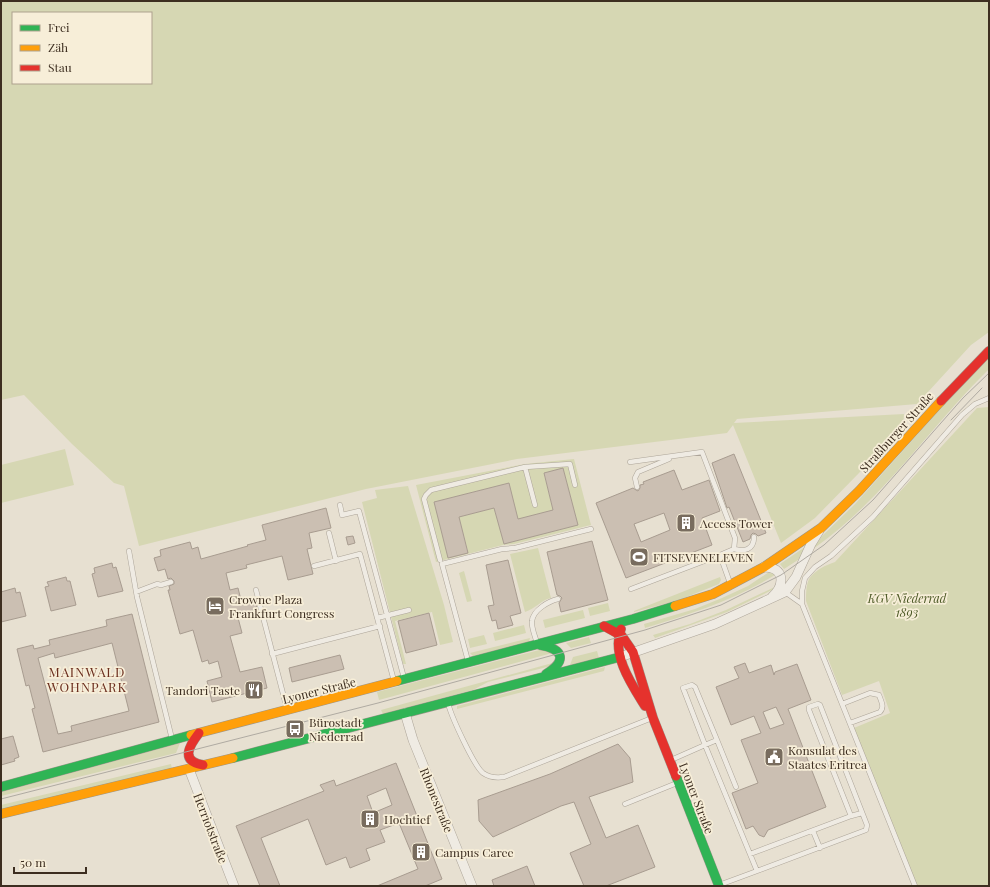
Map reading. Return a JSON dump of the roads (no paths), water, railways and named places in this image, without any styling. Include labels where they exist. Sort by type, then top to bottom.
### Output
[{"type":"main road","name":"Straßburger Straße","points":[[604,626],[634,619],[713,594],[764,566],[821,528],[859,491],[963,377],[989,351]]},
{"type":"main road","points":[[618,633],[625,625],[634,619]]},
{"type":"main road","name":"Lyoner Straße","points":[[1,787],[604,626],[618,633],[626,640],[633,652],[653,718],[719,886]]},
{"type":"main road","name":"Lyoner Straße","points":[[618,633],[617,642],[620,656],[630,682],[653,718]]},
{"type":"main road","points":[[534,680],[556,668],[560,664],[561,657],[557,649],[537,645]]},
{"type":"main road","points":[[1,814],[189,769],[405,712],[534,680],[620,656]]},
{"type":"main road","points":[[199,733],[190,744],[188,752],[192,762],[197,765],[203,765]]},
{"type":"street","name":"Straßburger Straße","points":[[633,652],[715,624],[785,592],[796,577],[811,544],[821,528]]},
{"type":"street","points":[[764,566],[774,568],[782,578],[779,588],[769,600]]},
{"type":"street","points":[[620,656],[633,652]]},
{"type":"street","name":"Rhonestraße","points":[[405,712],[413,740],[472,886]]},
{"type":"street","name":"Herriotstraße","points":[[189,769],[234,886]]},
{"type":"lane","points":[[914,886],[802,604],[802,591],[805,578],[815,567],[830,556],[873,518],[962,415],[975,404],[989,398]]},
{"type":"lane","points":[[630,462],[702,452],[735,538],[734,549]]},
{"type":"lane","points":[[637,487],[635,478],[641,470],[674,456]]},
{"type":"lane","points":[[440,560],[424,499],[431,490],[525,467],[570,464],[576,485]]},
{"type":"lane","points":[[525,467],[535,505]]},
{"type":"lane","points":[[340,505],[342,515],[359,511],[404,680]]},
{"type":"lane","points":[[468,663],[442,564],[591,529]]},
{"type":"lane","points":[[329,533],[336,561]]},
{"type":"lane","points":[[631,590],[734,549],[741,551],[748,549],[753,544],[754,537]]},
{"type":"lane","points":[[129,551],[136,592],[173,740]]},
{"type":"lane","points":[[314,566],[360,554],[394,683]]},
{"type":"lane","points":[[720,555],[731,585]]},
{"type":"lane","points":[[136,592],[157,584],[161,585],[171,582]]},
{"type":"lane","points":[[256,590],[287,710]]},
{"type":"lane","points":[[785,592],[802,604]]},
{"type":"lane","points":[[537,645],[532,622],[533,617],[536,612],[549,602],[558,599]]},
{"type":"lane","points":[[377,618],[409,610]]},
{"type":"lane","points":[[272,654],[380,626]]},
{"type":"lane","points":[[736,787],[695,687],[692,685],[683,688],[757,871]]},
{"type":"lane","points":[[842,704],[870,693],[879,695],[882,706],[880,712],[850,723]]},
{"type":"lane","points":[[447,702],[453,719],[479,769],[489,777],[497,778],[504,777],[653,718]]},
{"type":"lane","points":[[719,886],[866,830],[867,825],[820,705],[815,704],[809,707],[809,710],[852,816]]},
{"type":"lane","points":[[670,761],[717,740]]},
{"type":"lane","points":[[625,804],[678,782]]},
{"type":"lane","points":[[750,854],[862,813]]},
{"type":"lane","points":[[813,831],[820,848]]},
{"type":"tram line","points":[[1,799],[378,703],[645,630],[721,605],[781,575],[824,545],[873,500],[963,398],[989,373]]},
{"type":"tram line","points":[[951,420],[982,388]]},
{"type":"place","name":"Access Tower","points":[[686,523]]},
{"type":"place","name":"FITSEVENELEVEN","points":[[639,557]]},
{"type":"place","name":"Crowne Plaza Frankfurt Congress","points":[[215,606]]},
{"type":"place","name":"Tandori Taste","points":[[254,690]]},
{"type":"place","name":"Bürostadt Niederrad","points":[[295,729]]},
{"type":"place","name":"Konsulat des Staates Eritrea","points":[[774,757]]},
{"type":"place","name":"Hochtief","points":[[370,819]]},
{"type":"place","name":"Campus Caree","points":[[421,852]]},
{"type":"district","name":"MAINWALD WOHNPARK","points":[[87,678]]},
{"type":"park label","name":"KGV Niederrad 1893","points":[[907,605]]}]
